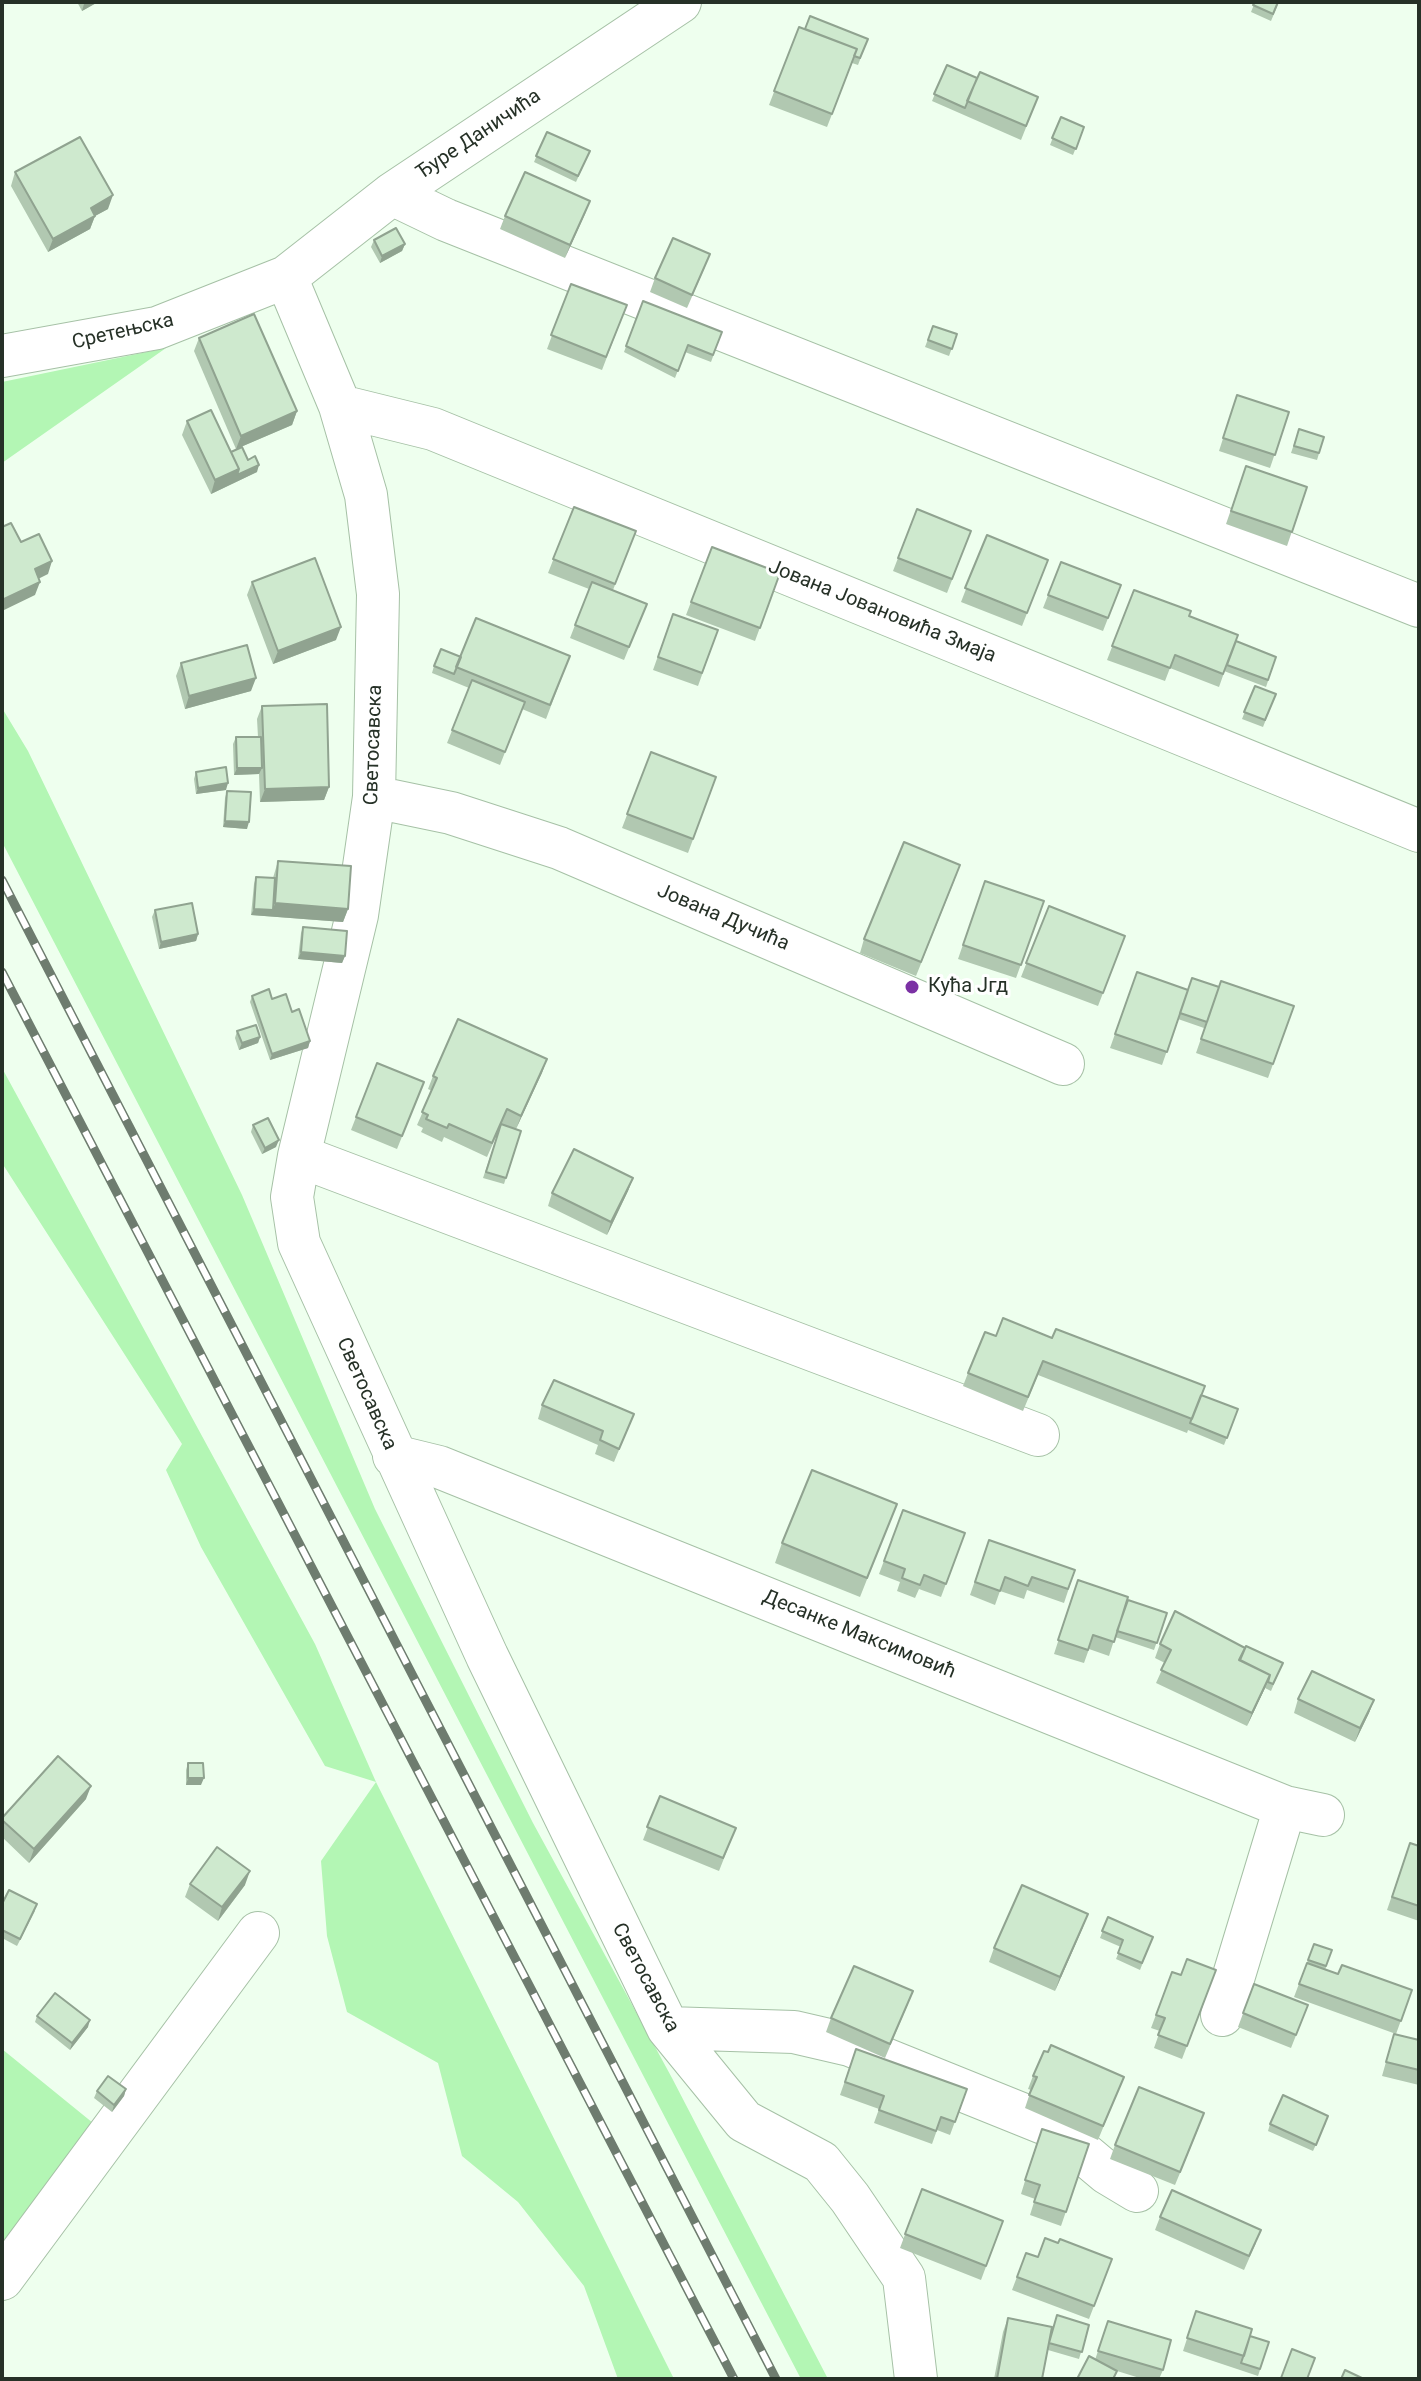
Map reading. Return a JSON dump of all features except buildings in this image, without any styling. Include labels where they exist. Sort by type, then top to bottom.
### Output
[{"type":"street","name":"Ђуре Даничића","points":[[286,277],[392,194],[680,2]]},
{"type":"street","points":[[392,194],[446,220],[1419,606]]},
{"type":"street","name":"Сретењска","points":[[2,356],[157,328],[286,277]]},
{"type":"street","name":"Светосавска","points":[[286,277],[340,406],[366,495],[378,594],[374,797],[357,915],[292,1197],[299,1243],[394,1456],[668,2028],[744,2121],[821,2162],[850,2198],[904,2278],[916,2379]]},
{"type":"street","name":"Јована Јовановића Змаја","points":[[340,406],[433,429],[1419,831]]},
{"type":"street","name":"Јована Дучића","points":[[374,797],[451,813],[559,848],[1063,1064]]},
{"type":"street","points":[[299,1156],[1038,1435]]},
{"type":"street","name":"Десанке Максимовић","points":[[394,1456],[454,1473],[1304,1811],[1222,2015]]},
{"type":"street","points":[[2,2279],[258,1933]]},
{"type":"street","points":[[668,2028],[794,2032],[850,2045],[1051,2126],[1107,2173],[1137,2191]]},
{"type":"green space","points":[[166,348],[2,463],[2,382]]},
{"type":"green space","points":[[2,708],[28,751],[242,1195],[375,1509],[533,1823],[672,2078],[828,2379],[801,2379],[2,842]]},
{"type":"green space","points":[[2,1068],[315,1644],[376,1782],[325,1766],[201,1547],[166,1470],[182,1444],[2,1163]]},
{"type":"green space","points":[[376,1782],[674,2379],[618,2379],[584,2286],[518,2202],[462,2156],[438,2063],[347,2012],[327,1936],[321,1861]]},
{"type":"green space","points":[[2,2049],[93,2123],[2,2246]]},
{"type":"railway","points":[[2,880],[776,2379]]},
{"type":"railway","points":[[2,972],[734,2379]]},
{"type":"place","name":"Кућа Јгд","points":[[912,987]]}]
